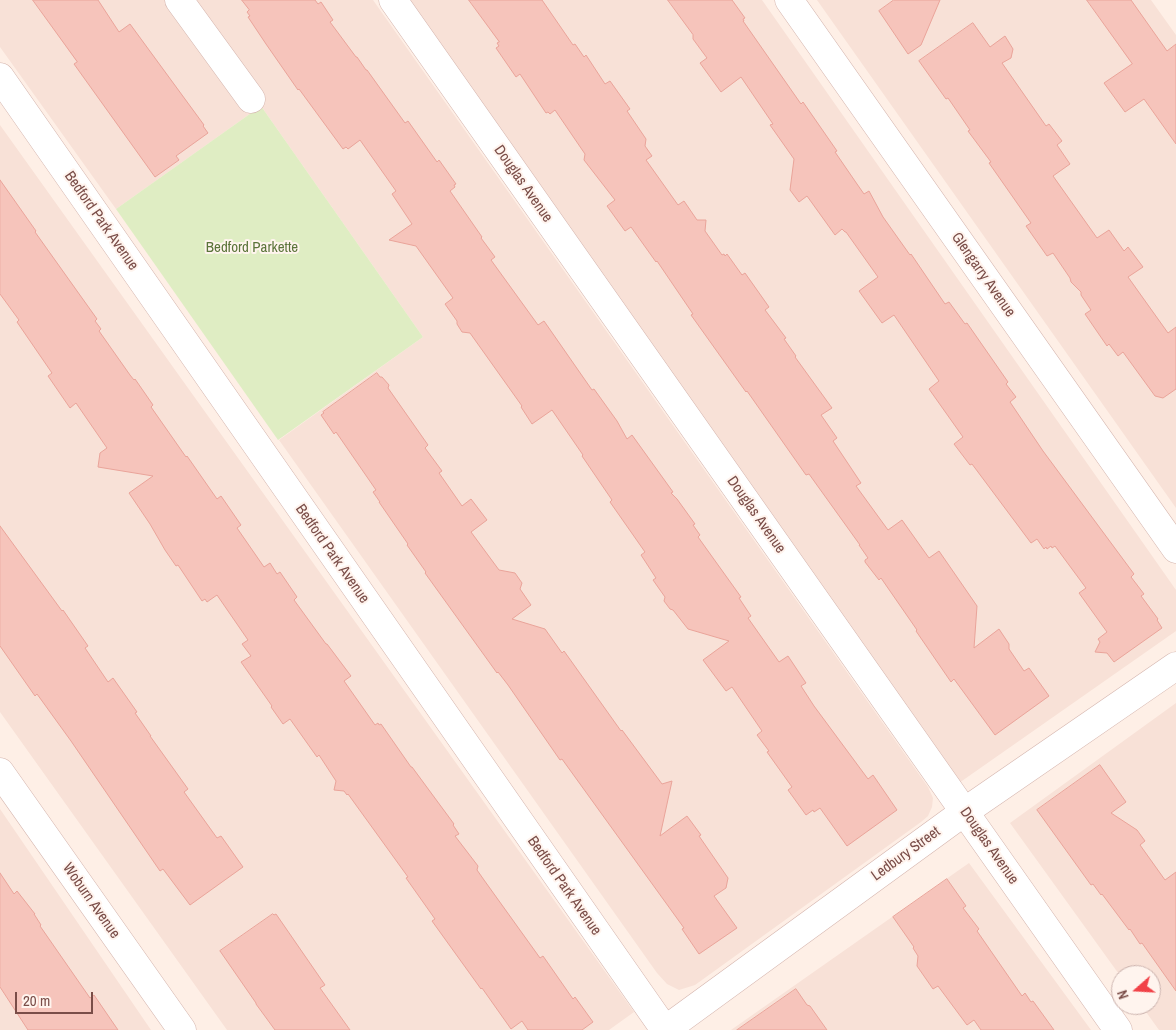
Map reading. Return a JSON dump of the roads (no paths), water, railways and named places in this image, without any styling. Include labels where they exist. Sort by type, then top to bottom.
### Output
[{"type":"street","points":[[179,0],[251,99]]},
{"type":"street","name":"Douglas Avenue","points":[[393,0],[1118,1030]]},
{"type":"street","name":"Glengarry Avenue","points":[[789,0],[1176,549]]},
{"type":"street","name":"Bedford Park Avenue","points":[[0,77],[665,1030]]},
{"type":"street","name":"Ledbury Street","points":[[665,1030],[964,812],[1176,666]]},
{"type":"street","name":"Woburn Avenue","points":[[0,772],[182,1030]]},
{"type":"park label","name":"Bedford Parkette","points":[[252,248]]}]
